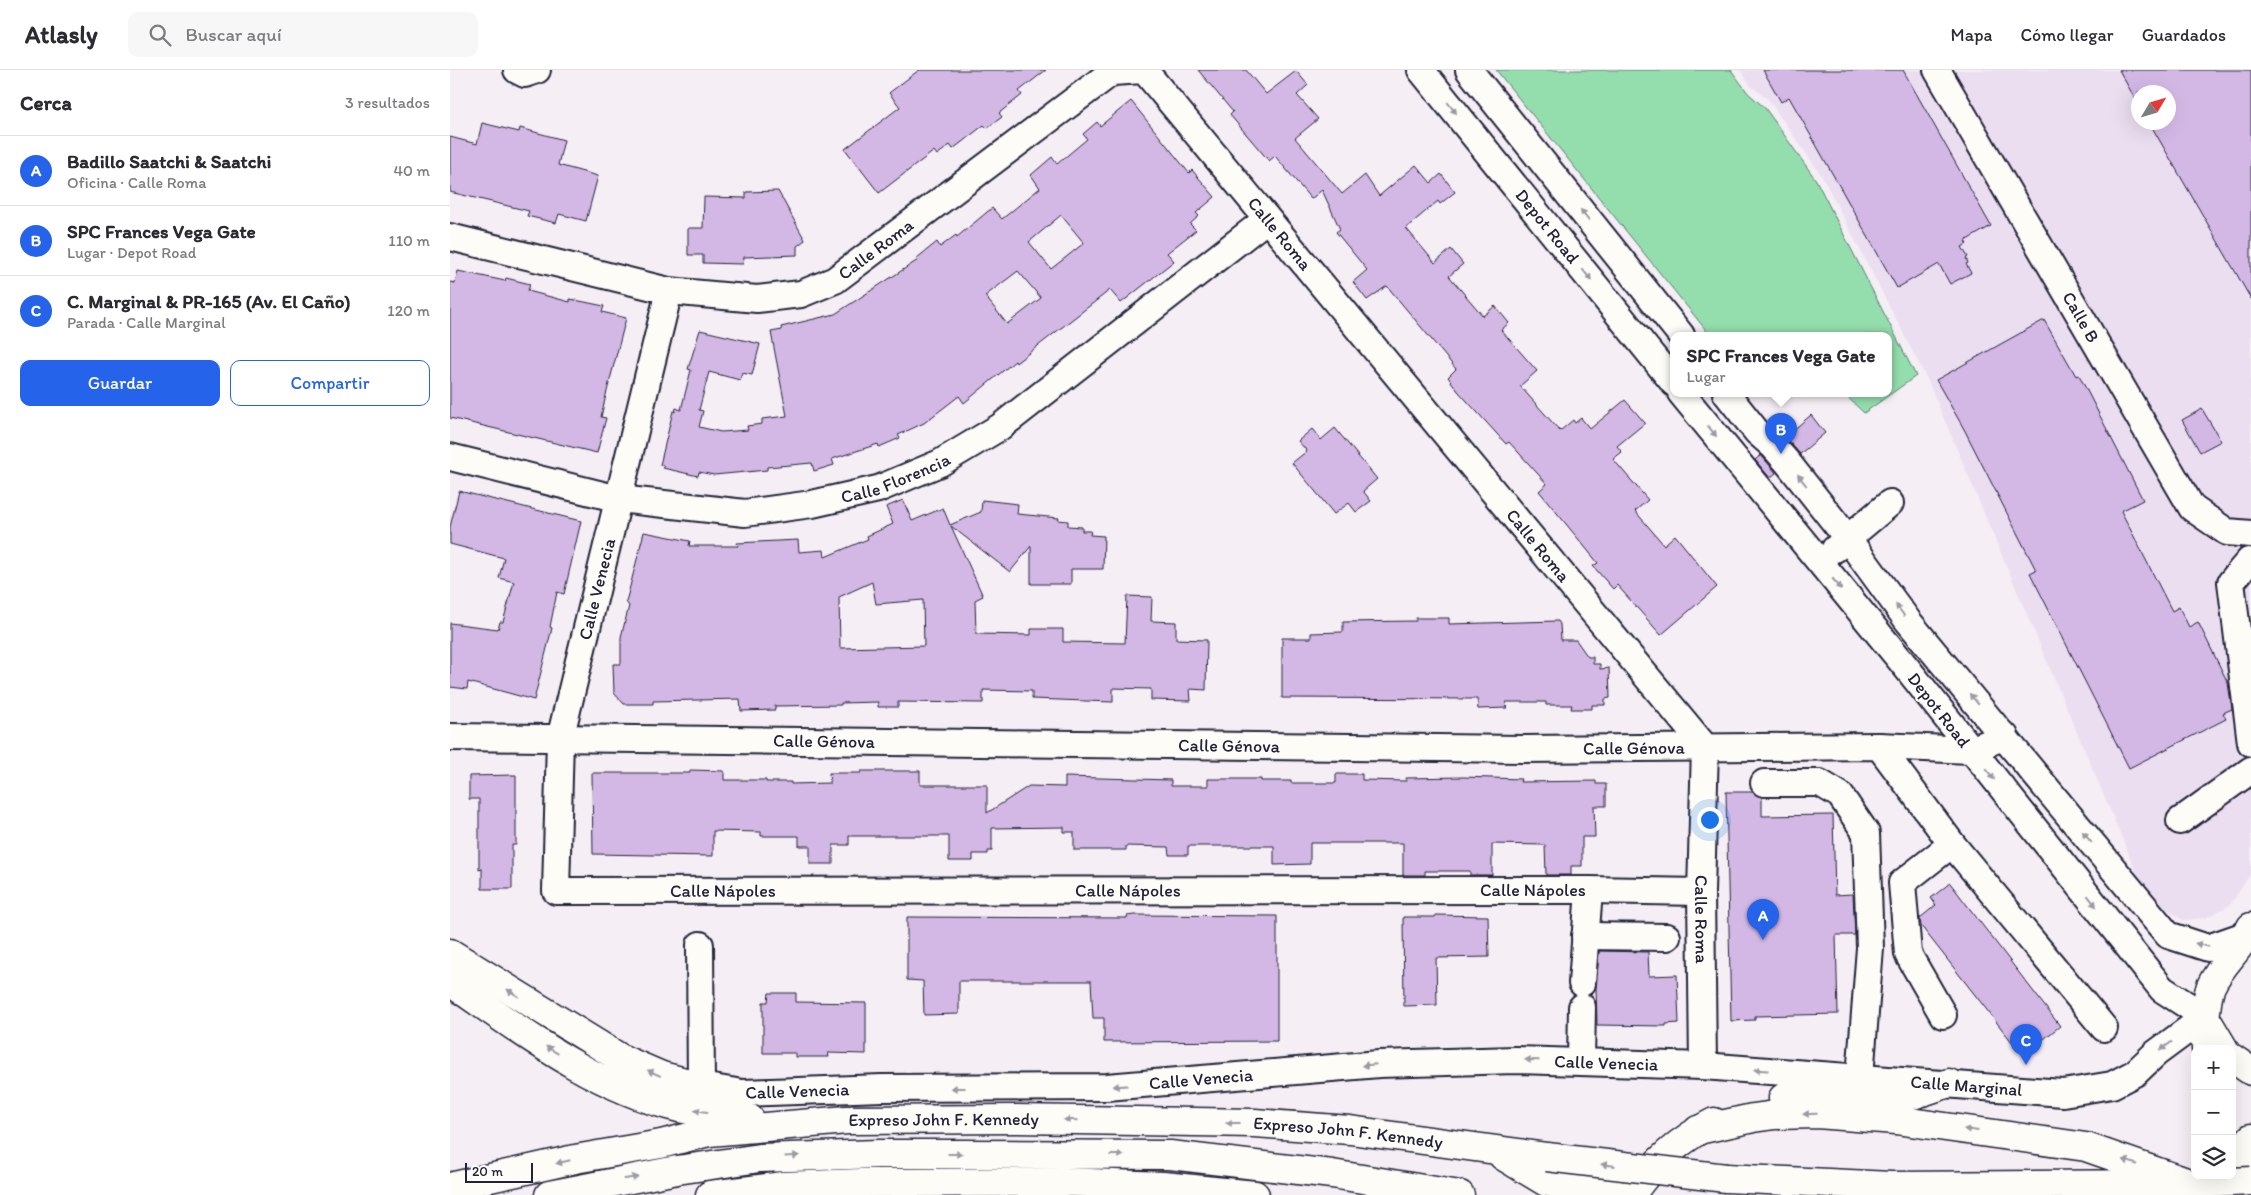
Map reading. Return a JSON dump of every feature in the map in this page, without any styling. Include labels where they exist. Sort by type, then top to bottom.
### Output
[{"type":"main road","points":[[2206,1045],[2205,1017],[2210,987],[2219,971],[2249,930]]},
{"type":"main road","points":[[450,953],[620,1058],[662,1076],[701,1086]]},
{"type":"main road","points":[[450,982],[512,1027],[590,1074],[624,1089],[679,1108],[784,1126]]},
{"type":"main road","points":[[2205,1017],[2222,1045]]},
{"type":"main road","points":[[2236,1061],[2251,1071]]},
{"type":"main road","points":[[1631,1195],[1658,1161],[1698,1130],[1745,1107],[1769,1100],[1833,1094],[1913,1095],[1949,1083]]},
{"type":"main road","points":[[1698,1130],[1752,1118],[1776,1115],[1817,1114],[1896,1120],[2086,1147],[2203,1185]]},
{"type":"main road","name":"Expreso John F. Kennedy","points":[[450,1187],[575,1159],[661,1144],[710,1132],[847,1120],[1016,1119],[1255,1123],[1350,1130],[1490,1149],[1546,1170],[1891,1186],[2203,1185],[2249,1156]]},
{"type":"main road","name":"Expreso John F. Kennedy","points":[[549,1195],[677,1170],[760,1158],[878,1154],[1170,1155],[1332,1174],[1460,1195]]},
{"type":"main road","points":[[2239,1195],[2249,1156]]},
{"type":"main road","points":[[1546,1170],[1620,1195]]},
{"type":"main road","points":[[710,1195],[784,1186],[861,1183],[1065,1182],[1163,1186],[1256,1195]]},
{"type":"street","points":[[517,70],[525,74],[537,70]]},
{"type":"street","name":"Calle Roma","points":[[450,237],[669,291],[757,299],[801,294],[835,280],[1112,72],[1144,70],[1706,747],[1701,892],[1703,1066]]},
{"type":"street","name":"Depot Road","points":[[1421,70],[1670,378]]},
{"type":"street","name":"Depot Road","points":[[1468,70],[1679,332]]},
{"type":"street","name":"Calle B","points":[[1938,70],[2192,508],[2227,532],[2245,534]]},
{"type":"street","name":"Calle Florencia","points":[[450,457],[619,499],[745,513],[812,504],[878,489],[940,463],[1000,426],[1268,219]]},
{"type":"street","name":"Calle Venecia","points":[[556,891],[560,739],[669,291]]},
{"type":"street","points":[[1622,319],[1650,296]]},
{"type":"street","name":"Depot Road","points":[[1684,397],[1971,750],[2162,990],[2205,1017]]},
{"type":"street","name":"Depot Road","points":[[1729,397],[1757,432],[1788,463],[1848,538],[1908,621],[2168,935],[2208,948],[2249,930]]},
{"type":"street","points":[[1731,454],[1757,432]]},
{"type":"street","points":[[1819,562],[1890,503]]},
{"type":"street","points":[[2245,534],[2250,564],[2231,582],[2251,743]]},
{"type":"street","name":"Calle Génova","points":[[450,737],[1523,749],[1880,746],[1971,750],[2005,736]]},
{"type":"street","points":[[1880,746],[1952,844],[2104,1028]]},
{"type":"street","points":[[1817,748],[1820,783]]},
{"type":"street","points":[[2180,821],[2251,770]]},
{"type":"street","points":[[1764,783],[1820,783],[1840,795],[1866,833],[1870,948],[1860,1077]]},
{"type":"street","points":[[1943,1015],[1908,954],[1902,883],[1952,844]]},
{"type":"street","points":[[1581,1061],[1582,995],[1589,890]]},
{"type":"street","name":"Calle Nápoles","points":[[556,891],[1589,890],[1701,892]]},
{"type":"street","points":[[1585,936],[1667,937]]},
{"type":"street","points":[[700,945],[701,1086]]},
{"type":"street","name":"Calle Marginal","points":[[1703,1066],[2062,1093],[2112,1085],[2135,1074],[2156,1054],[2205,1017]]},
{"type":"street","name":"Calle Venecia","points":[[701,1086],[742,1094],[882,1088],[1107,1087],[1379,1064],[1515,1060],[1703,1066]]},
{"type":"shaded area","points":[[1740,70],[2251,70],[2251,873],[2230,905],[2206,918],[2183,920],[2161,905],[2141,883],[1928,381],[1822,176],[1768,99],[1751,86]]},
{"type":"green space","points":[[1496,70],[1731,70],[1748,93],[1765,108],[1816,180],[1916,376],[1892,393],[1892,332],[1708,332]]},
{"type":"green space","points":[[1847,397],[1886,397],[1864,413]]},
{"type":"building","points":[[919,70],[1046,70],[1019,91],[1022,95],[999,113],[1002,117],[987,128],[984,125],[953,149],[950,145],[937,155],[934,151],[879,193],[845,149],[900,107],[889,93]]},
{"type":"building","points":[[1198,70],[1246,70],[1266,94],[1296,71],[1308,85],[1297,95],[1318,119],[1295,138],[1342,194],[1365,175],[1379,196],[1416,165],[1431,183],[1441,174],[1455,192],[1440,204],[1438,201],[1406,228],[1435,263],[1451,249],[1463,264],[1449,276],[1483,316],[1495,306],[1509,323],[1501,330],[1537,371],[1520,386],[1560,431],[1573,420],[1575,423],[1581,418],[1590,429],[1625,400],[1645,423],[1617,446],[1622,452],[1613,459],[1648,500],[1635,511],[1664,545],[1675,535],[1717,587],[1661,635],[1617,585],[1613,589],[1593,566],[1598,563],[1539,491],[1547,484],[1509,442],[1506,444],[1458,391],[1448,377],[1456,369],[1387,286],[1367,300],[1353,282],[1367,270],[1336,232],[1340,229],[1322,190],[1311,199],[1275,156],[1269,161],[1230,115],[1233,112]]},
{"type":"building","points":[[1763,70],[1903,70],[1991,226],[1965,241],[1967,244],[1962,247],[1968,257],[1966,258],[1968,263],[1966,264],[1971,273],[1950,284],[1939,264],[1897,288],[1789,97],[1781,102]]},
{"type":"building","points":[[2119,70],[2251,70],[2251,299],[2154,130],[2176,130],[2176,85],[2131,85],[2131,91]]},
{"type":"building","points":[[1131,101],[1189,173],[1192,170],[1215,197],[1196,213],[1199,216],[1190,224],[1196,230],[1167,253],[1174,261],[1121,303],[1110,290],[1016,363],[1015,361],[964,403],[959,396],[924,423],[898,435],[900,438],[879,447],[878,444],[832,459],[834,465],[814,471],[812,463],[714,475],[699,472],[698,476],[663,468],[664,466],[660,465],[673,411],[675,412],[676,408],[681,410],[691,370],[688,369],[700,330],[760,344],[752,375],[742,373],[740,380],[709,372],[699,410],[703,411],[699,427],[721,432],[748,430],[747,426],[762,424],[762,419],[787,416],[771,332],[782,330],[781,327],[835,314],[918,260],[917,258],[937,242],[940,247],[956,235],[957,237],[992,208],[1002,219],[1040,188],[1031,175],[1052,157],[1057,164],[1087,139],[1083,134],[1097,122],[1100,126]],"holes":[[[1061,215],[1084,243],[1051,269],[1029,242]],[[1018,271],[1041,298],[1007,324],[985,296]]]},
{"type":"building","points":[[482,123],[519,132],[520,128],[564,140],[558,165],[598,176],[586,221],[559,214],[556,223],[527,216],[529,211],[450,192],[450,137],[477,144]]},
{"type":"building","points":[[778,191],[805,240],[797,246],[797,255],[744,257],[743,264],[703,263],[703,255],[688,255],[688,228],[703,228],[704,197],[746,198],[746,192]]},
{"type":"building","points":[[458,271],[505,281],[506,278],[530,284],[528,291],[570,302],[570,299],[604,306],[602,312],[626,318],[601,417],[606,418],[597,453],[450,418],[450,282],[455,283]]},
{"type":"building","points":[[2044,320],[2076,376],[2079,375],[2143,500],[2121,511],[2172,611],[2179,607],[2189,627],[2198,622],[2228,683],[2232,709],[2223,713],[2226,719],[2129,768],[2030,573],[2036,570],[1964,429],[1936,380]]},
{"type":"building","points":[[2202,409],[2221,441],[2200,452],[2182,420]]},
{"type":"building","points":[[1811,415],[1825,433],[1800,454],[1785,437]]},
{"type":"building","points":[[1335,428],[1377,479],[1363,491],[1371,501],[1356,512],[1349,503],[1334,514],[1292,463],[1307,451],[1298,441],[1312,429],[1321,440]]},
{"type":"building","points":[[1761,455],[1776,473],[1770,478],[1755,460]]},
{"type":"building","points":[[459,491],[581,521],[564,594],[557,592],[550,627],[552,628],[534,700],[468,682],[467,689],[450,687],[450,623],[498,629],[500,622],[503,622],[514,582],[499,578],[504,558],[450,544],[450,527]]},
{"type":"building","points":[[903,500],[912,521],[943,508],[950,525],[981,512],[982,500],[1018,504],[1017,514],[1059,518],[1058,520],[1068,521],[1068,526],[1082,527],[1082,531],[1091,531],[1090,535],[1104,536],[1103,569],[1071,569],[1071,584],[1031,584],[1031,546],[1010,572],[951,526],[983,596],[975,600],[976,634],[1031,635],[1031,629],[1063,629],[1063,642],[1125,643],[1127,596],[1152,597],[1151,621],[1176,622],[1176,639],[1207,640],[1206,690],[1190,689],[1191,701],[1151,700],[1151,689],[1113,688],[1113,702],[1032,699],[1032,691],[983,690],[983,703],[898,702],[898,707],[878,707],[878,702],[841,703],[841,705],[775,706],[775,710],[741,711],[740,699],[653,701],[653,704],[624,704],[614,693],[613,664],[621,664],[621,637],[629,606],[626,602],[644,532],[690,541],[689,546],[738,546],[737,543],[798,540],[799,552],[824,550],[825,557],[868,539],[867,536],[893,524],[886,507]],"holes":[[[872,582],[876,604],[923,600],[924,646],[840,648],[839,597]]]},
{"type":"building","points":[[1416,618],[1449,618],[1449,624],[1558,621],[1560,624],[1561,640],[1576,640],[1588,657],[1593,657],[1593,664],[1600,664],[1600,669],[1609,668],[1610,698],[1605,699],[1605,705],[1592,705],[1592,709],[1571,709],[1572,705],[1546,705],[1546,702],[1506,702],[1507,708],[1478,709],[1477,699],[1282,698],[1282,638],[1311,638],[1311,633],[1343,632],[1343,622],[1416,621]]},
{"type":"building","points":[[690,770],[724,771],[724,780],[766,780],[766,782],[791,782],[791,784],[830,783],[829,773],[920,771],[920,785],[987,785],[987,813],[1029,786],[1065,787],[1065,777],[1171,780],[1171,786],[1208,786],[1208,779],[1261,779],[1261,781],[1291,781],[1291,783],[1336,783],[1336,774],[1362,774],[1362,780],[1406,781],[1406,778],[1463,777],[1521,779],[1520,782],[1596,781],[1596,784],[1606,784],[1606,806],[1594,806],[1595,837],[1582,837],[1582,866],[1571,866],[1571,875],[1546,875],[1545,845],[1492,844],[1492,875],[1470,875],[1470,871],[1425,871],[1425,875],[1403,875],[1403,843],[1310,843],[1310,864],[1274,865],[1274,846],[1188,846],[1188,855],[1169,855],[1168,847],[1126,846],[1126,850],[1074,850],[1074,832],[1064,832],[1064,827],[992,828],[992,851],[988,851],[988,854],[973,854],[973,861],[949,861],[949,836],[849,836],[849,845],[833,845],[833,864],[810,864],[810,846],[799,846],[799,836],[761,836],[761,832],[713,831],[713,856],[593,854],[592,773],[690,773]]},
{"type":"building","points":[[516,775],[516,845],[512,845],[512,889],[482,889],[482,869],[479,870],[479,799],[469,799],[469,776]]},
{"type":"building","points":[[1726,792],[1752,792],[1762,797],[1762,816],[1833,815],[1835,895],[1853,894],[1855,935],[1836,935],[1838,1014],[1755,1016],[1755,1020],[1731,1021]]},
{"type":"building","points":[[1950,883],[2060,1026],[2040,1042],[2030,1028],[2012,1042],[1921,926],[1920,918],[1936,905],[1931,898]]},
{"type":"building","points":[[1436,915],[1488,916],[1489,957],[1436,958],[1437,1005],[1404,1006],[1403,917],[1435,917]]},
{"type":"building","points":[[1127,916],[1277,916],[1277,1041],[1104,1042],[1104,1018],[1093,1018],[1091,981],[959,981],[959,1014],[924,1015],[923,981],[907,980],[907,917],[1127,918]]},
{"type":"building","points":[[1599,951],[1648,952],[1649,976],[1677,975],[1679,1023],[1666,1024],[1666,1026],[1597,1025],[1596,987]]},
{"type":"building","points":[[769,993],[796,993],[796,1002],[866,1003],[866,1054],[828,1053],[829,1057],[796,1057],[796,1053],[763,1053],[763,1002],[768,1002]]},
{"type":"place","name":"SPC Frances Vega Gate","points":[[1781,454]]},
{"type":"place","name":"Badillo Saatchi & Saatchi","points":[[1763,940]]},
{"type":"place","name":"C. Marginal & PR-165 (Av. El Caño)","points":[[2026,1065]]}]
